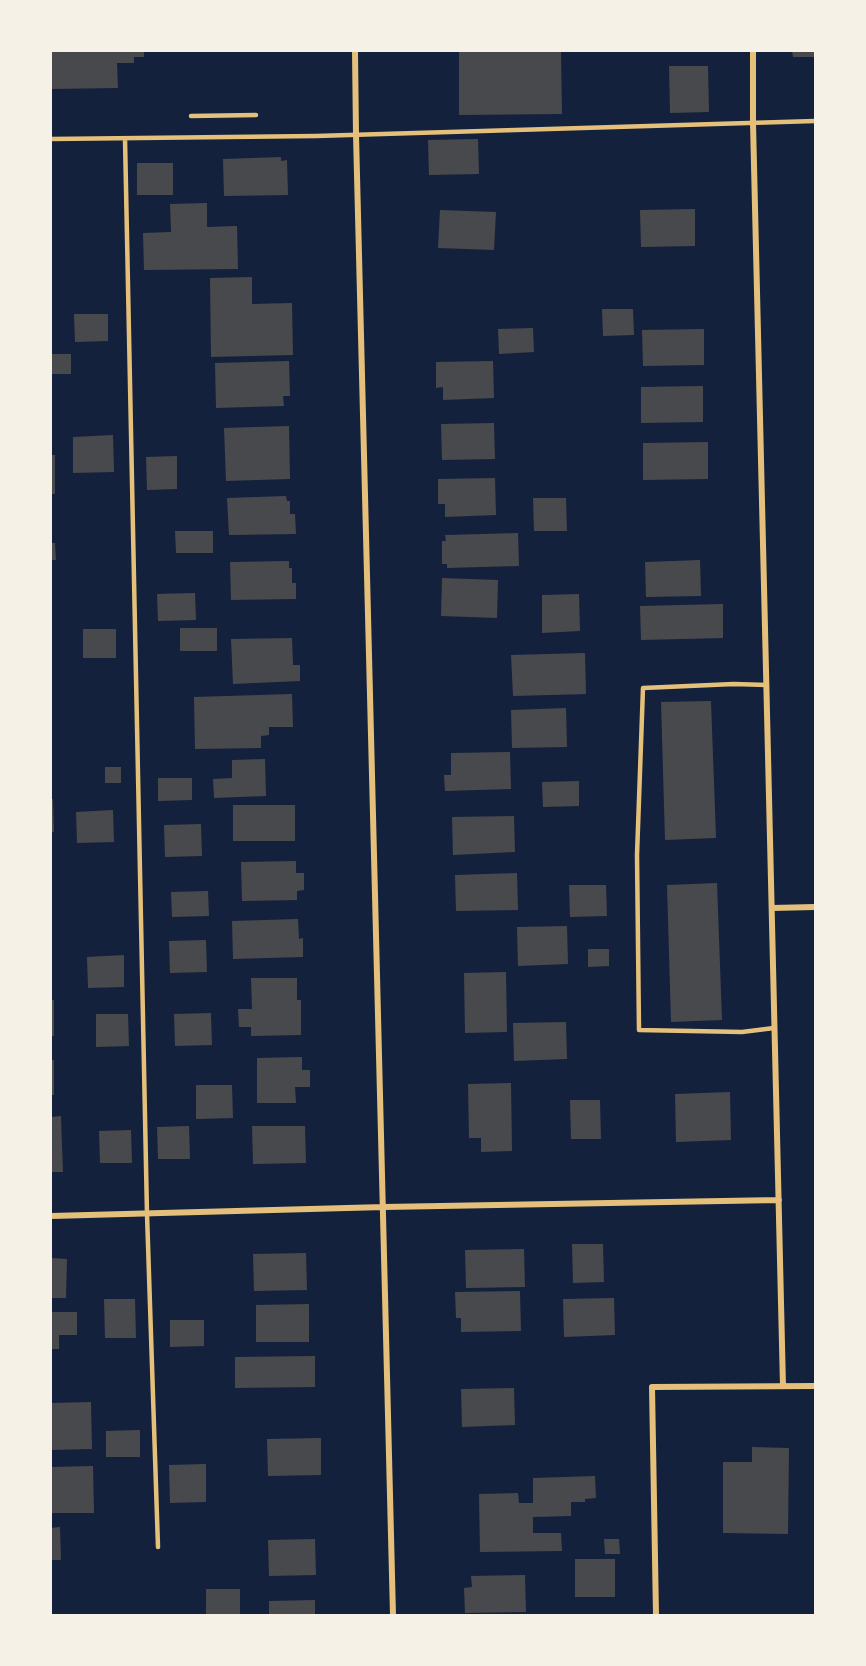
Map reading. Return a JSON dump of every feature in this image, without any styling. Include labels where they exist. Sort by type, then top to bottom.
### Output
[{"type":"street","points":[[355,51],[393,1615]]},
{"type":"street","points":[[753,51],[783,1386]]},
{"type":"street","points":[[772,908],[815,907]]},
{"type":"street","points":[[51,1216],[779,1200]]},
{"type":"street","points":[[656,1615],[652,1387],[815,1386]]},
{"type":"lane","points":[[191,116],[256,115]]},
{"type":"lane","points":[[51,140],[356,135],[815,121]]},
{"type":"lane","points":[[125,139],[147,1214],[158,1547]]},
{"type":"lane","points":[[766,685],[643,688],[637,855],[639,1030],[742,1032],[774,1028]]},
{"type":"building","points":[[51,51],[144,51],[144,57],[134,57],[134,63],[117,63],[118,88],[51,89]]},
{"type":"building","points":[[459,51],[561,51],[562,114],[459,115]]},
{"type":"building","points":[[792,51],[815,51],[815,57],[793,57]]},
{"type":"building","points":[[669,66],[708,66],[709,112],[670,113]]},
{"type":"building","points":[[478,139],[479,174],[429,175],[428,140]]},
{"type":"building","points":[[281,157],[281,161],[287,160],[288,195],[224,196],[223,159]]},
{"type":"building","points":[[137,163],[173,163],[173,195],[137,195]]},
{"type":"building","points":[[207,203],[207,227],[237,226],[238,269],[144,270],[143,233],[171,232],[170,204]]},
{"type":"building","points":[[695,209],[695,246],[641,247],[640,210]]},
{"type":"building","points":[[440,210],[496,212],[494,250],[438,248]]},
{"type":"building","points":[[252,277],[252,304],[292,303],[293,355],[211,357],[210,278]]},
{"type":"building","points":[[602,309],[633,309],[634,335],[603,336]]},
{"type":"building","points":[[74,314],[108,314],[108,341],[75,342]]},
{"type":"building","points":[[533,328],[534,352],[499,354],[498,329]]},
{"type":"building","points":[[704,329],[704,365],[643,366],[642,330]]},
{"type":"building","points":[[51,354],[71,354],[71,374],[51,374]]},
{"type":"building","points":[[289,361],[290,396],[283,396],[284,406],[216,408],[215,363]]},
{"type":"building","points":[[493,361],[494,398],[443,400],[443,387],[436,388],[436,362]]},
{"type":"building","points":[[703,386],[703,422],[641,423],[641,387]]},
{"type":"building","points":[[494,423],[495,459],[442,460],[441,424]]},
{"type":"building","points":[[289,426],[290,479],[226,481],[224,428]]},
{"type":"building","points":[[113,435],[114,472],[73,473],[73,437]]},
{"type":"building","points":[[708,442],[708,479],[643,480],[643,443]]},
{"type":"building","points":[[51,455],[55,455],[55,494],[51,494]]},
{"type":"building","points":[[177,456],[177,489],[147,490],[146,457]]},
{"type":"building","points":[[495,478],[496,515],[445,517],[445,504],[438,504],[438,479]]},
{"type":"building","points":[[286,496],[287,501],[290,501],[290,514],[295,514],[296,534],[229,535],[227,498]]},
{"type":"building","points":[[533,498],[566,498],[567,531],[534,531]]},
{"type":"building","points":[[175,531],[213,531],[213,553],[176,553]]},
{"type":"building","points":[[518,533],[519,566],[447,568],[447,564],[442,564],[442,541],[446,541],[445,535]]},
{"type":"building","points":[[51,543],[55,543],[56,560],[51,560]]},
{"type":"building","points":[[700,560],[701,596],[646,597],[645,562]]},
{"type":"building","points":[[289,561],[289,568],[292,568],[292,583],[296,583],[296,599],[231,600],[230,562]]},
{"type":"building","points":[[442,578],[498,580],[497,618],[441,616]]},
{"type":"building","points":[[195,593],[196,620],[158,621],[157,594]]},
{"type":"building","points":[[579,594],[580,631],[542,633],[542,595]]},
{"type":"building","points":[[723,604],[723,638],[641,640],[640,606]]},
{"type":"building","points":[[180,628],[217,628],[217,651],[180,651]]},
{"type":"building","points":[[83,629],[116,629],[116,658],[83,658]]},
{"type":"building","points":[[292,638],[293,665],[300,665],[300,681],[233,684],[231,639]]},
{"type":"building","points":[[585,653],[586,694],[513,696],[511,655]]},
{"type":"building","points":[[292,694],[293,727],[269,727],[269,735],[261,736],[261,748],[195,749],[194,697]]},
{"type":"building","points":[[711,701],[716,838],[665,840],[661,702]]},
{"type":"building","points":[[566,708],[567,747],[512,748],[511,710]]},
{"type":"building","points":[[510,752],[511,789],[445,791],[444,775],[451,775],[451,753]]},
{"type":"building","points":[[265,759],[266,796],[214,798],[213,779],[232,778],[232,760]]},
{"type":"building","points":[[105,767],[121,767],[121,783],[105,783]]},
{"type":"building","points":[[158,778],[192,778],[192,800],[158,801]]},
{"type":"building","points":[[579,781],[579,806],[543,807],[542,782]]},
{"type":"building","points":[[51,799],[53,799],[54,832],[51,832]]},
{"type":"building","points":[[233,805],[295,805],[295,841],[233,841]]},
{"type":"building","points":[[113,810],[114,842],[77,843],[76,812]]},
{"type":"building","points":[[514,816],[515,852],[453,855],[452,817]]},
{"type":"building","points":[[201,824],[202,856],[165,857],[164,825]]},
{"type":"building","points":[[296,861],[296,873],[304,873],[304,890],[297,891],[297,900],[242,901],[241,862]]},
{"type":"building","points":[[517,873],[518,910],[456,911],[455,875]]},
{"type":"building","points":[[717,883],[722,1020],[671,1022],[667,885]]},
{"type":"building","points":[[569,885],[606,885],[607,916],[570,917]]},
{"type":"building","points":[[208,891],[209,916],[172,917],[171,892]]},
{"type":"building","points":[[298,919],[299,939],[303,938],[303,957],[233,959],[232,921]]},
{"type":"building","points":[[567,926],[568,964],[518,966],[517,927]]},
{"type":"building","points":[[206,940],[207,972],[170,973],[169,941]]},
{"type":"building","points":[[588,949],[609,949],[609,966],[588,967]]},
{"type":"building","points":[[124,955],[124,987],[88,988],[87,957]]},
{"type":"building","points":[[506,972],[507,1032],[465,1033],[464,973]]},
{"type":"building","points":[[251,978],[297,978],[297,1000],[301,1000],[301,1035],[251,1036],[251,1027],[239,1027],[238,1009],[252,1009]]},
{"type":"building","points":[[51,1000],[54,1000],[54,1036],[51,1036]]},
{"type":"building","points":[[211,1013],[212,1045],[175,1046],[174,1014]]},
{"type":"building","points":[[96,1014],[128,1014],[129,1046],[96,1047]]},
{"type":"building","points":[[566,1022],[567,1059],[514,1061],[513,1023]]},
{"type":"building","points":[[302,1057],[302,1070],[310,1070],[310,1087],[295,1087],[296,1103],[257,1103],[257,1058]]},
{"type":"building","points":[[51,1060],[54,1060],[54,1095],[51,1095]]},
{"type":"building","points":[[511,1083],[512,1151],[481,1152],[481,1138],[469,1138],[468,1084]]},
{"type":"building","points":[[196,1085],[232,1085],[233,1118],[196,1119]]},
{"type":"building","points":[[730,1092],[731,1140],[676,1142],[675,1094]]},
{"type":"building","points":[[570,1100],[600,1100],[601,1139],[571,1139]]},
{"type":"building","points":[[61,1116],[63,1172],[51,1172],[51,1117]]},
{"type":"building","points":[[189,1126],[190,1159],[158,1159],[157,1127]]},
{"type":"building","points":[[252,1126],[305,1126],[306,1163],[253,1164]]},
{"type":"building","points":[[131,1130],[132,1163],[100,1163],[99,1131]]},
{"type":"building","points":[[572,1244],[603,1244],[604,1282],[573,1283]]},
{"type":"building","points":[[524,1249],[525,1287],[466,1288],[465,1250]]},
{"type":"building","points":[[306,1253],[307,1290],[254,1291],[253,1254]]},
{"type":"building","points":[[51,1258],[67,1259],[66,1298],[51,1298]]},
{"type":"building","points":[[520,1291],[521,1331],[461,1332],[461,1318],[456,1318],[455,1292]]},
{"type":"building","points":[[614,1298],[615,1335],[564,1337],[563,1299]]},
{"type":"building","points":[[104,1299],[135,1299],[136,1338],[105,1338]]},
{"type":"building","points":[[309,1304],[309,1342],[256,1342],[256,1305]]},
{"type":"building","points":[[51,1312],[77,1312],[77,1335],[59,1335],[59,1349],[51,1349]]},
{"type":"building","points":[[170,1320],[204,1320],[204,1346],[170,1347]]},
{"type":"building","points":[[315,1356],[315,1387],[235,1388],[235,1357]]},
{"type":"building","points":[[514,1388],[515,1425],[462,1427],[461,1389]]},
{"type":"building","points":[[91,1402],[92,1449],[51,1450],[51,1403]]},
{"type":"building","points":[[140,1430],[140,1457],[106,1457],[106,1431]]},
{"type":"building","points":[[321,1438],[321,1475],[268,1476],[267,1439]]},
{"type":"building","points":[[752,1447],[789,1448],[788,1534],[723,1533],[723,1462],[752,1462]]},
{"type":"building","points":[[206,1464],[206,1502],[170,1503],[169,1465]]},
{"type":"building","points":[[93,1466],[94,1513],[51,1513],[51,1467]]},
{"type":"building","points":[[595,1476],[596,1498],[585,1499],[585,1502],[571,1502],[571,1516],[533,1517],[533,1533],[561,1533],[562,1551],[480,1552],[479,1494],[518,1493],[519,1503],[533,1503],[533,1478]]},
{"type":"building","points":[[60,1527],[61,1560],[51,1560],[51,1528]]},
{"type":"building","points":[[315,1539],[316,1575],[269,1576],[268,1540]]},
{"type":"building","points":[[604,1539],[619,1539],[620,1554],[605,1554]]},
{"type":"building","points":[[575,1559],[615,1559],[615,1597],[575,1597]]},
{"type":"building","points":[[525,1575],[526,1612],[465,1613],[464,1588],[472,1587],[471,1576]]},
{"type":"building","points":[[206,1589],[240,1589],[240,1615],[206,1615]]},
{"type":"building","points":[[315,1600],[315,1615],[269,1615],[269,1601]]}]
